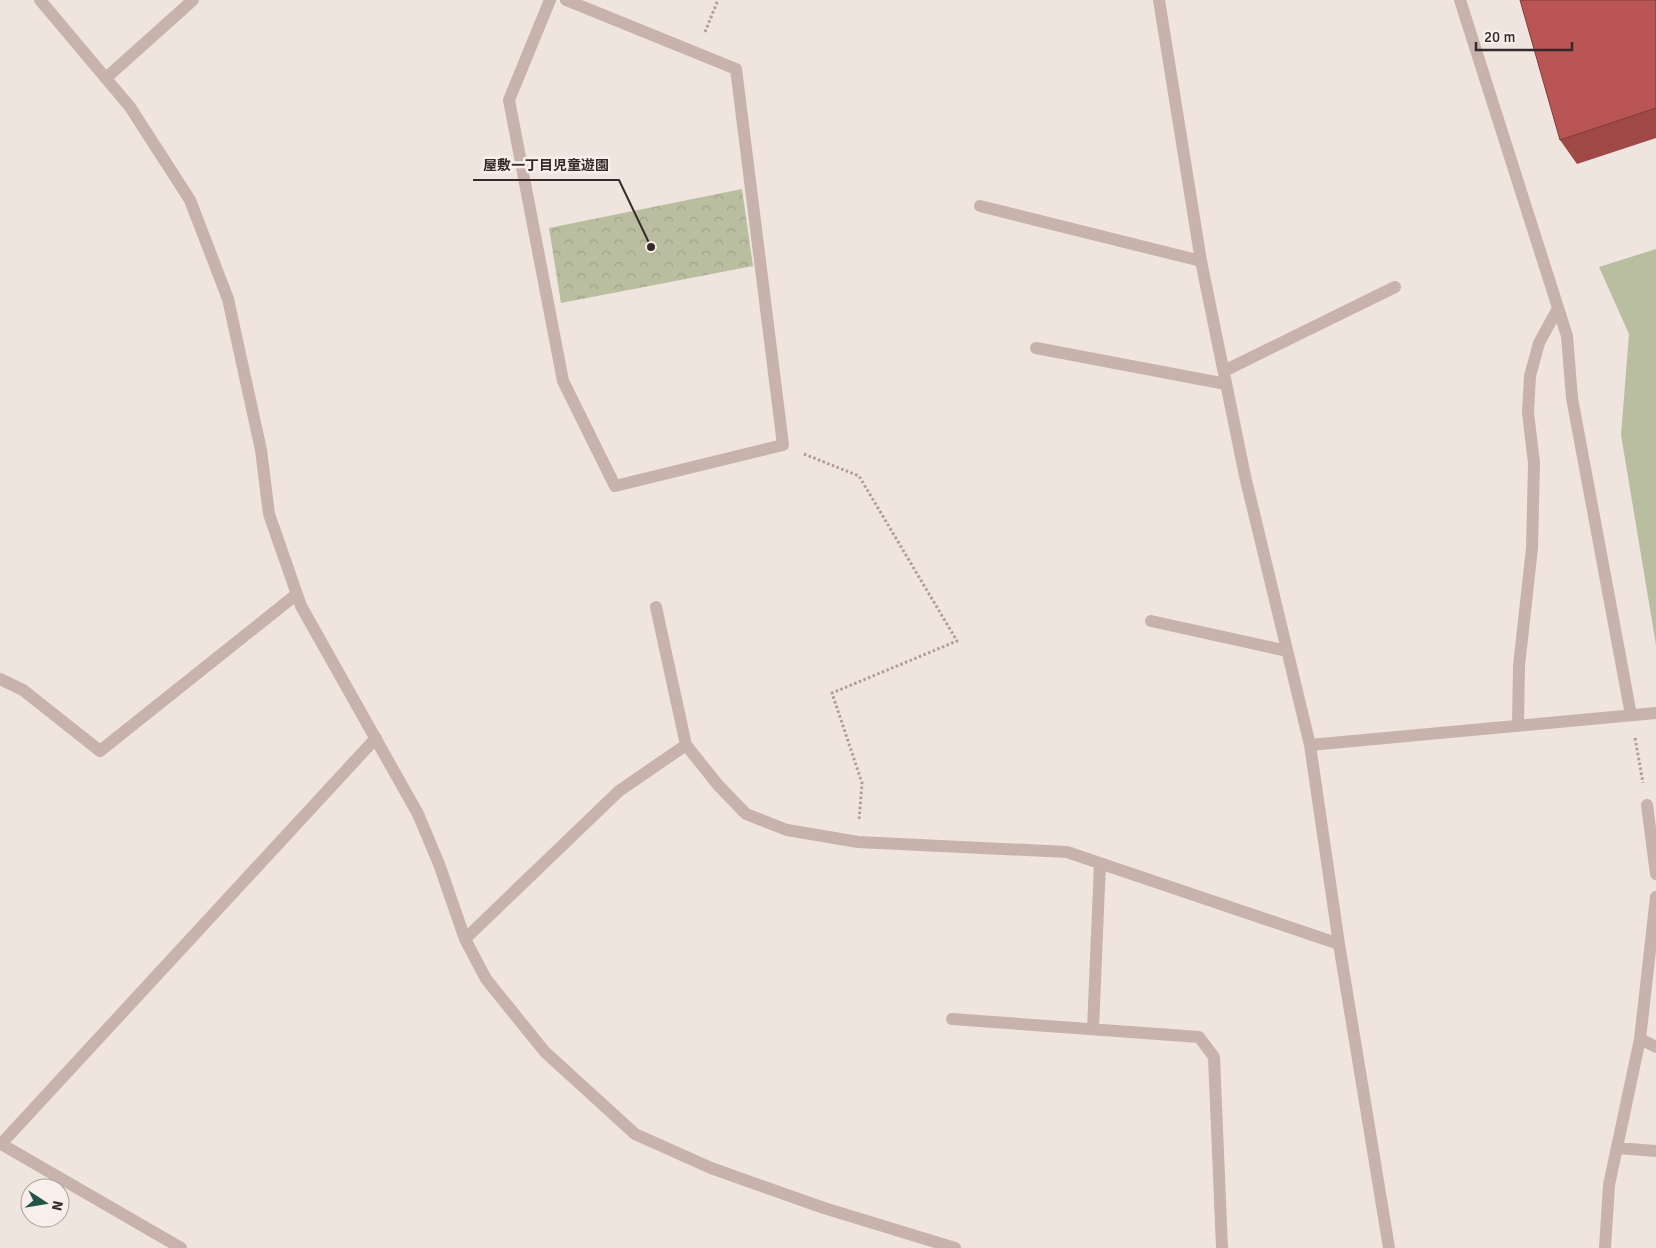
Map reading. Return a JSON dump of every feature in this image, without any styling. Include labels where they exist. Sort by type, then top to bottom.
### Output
[{"type":"street","points":[[40,0],[130,108],[190,200],[228,299],[261,450],[269,514],[301,606],[418,814],[440,864],[466,939],[486,979],[545,1052],[635,1134],[711,1168],[824,1208],[955,1248]]},
{"type":"street","points":[[106,78],[193,0]]},
{"type":"street","points":[[550,0],[509,100],[563,381],[615,486],[783,445],[736,69],[566,0]]},
{"type":"street","points":[[1159,0],[1201,261],[1246,476],[1310,745],[1339,944],[1388,1248]]},
{"type":"street","points":[[1460,0],[1557,310],[1567,336],[1572,398],[1631,715]]},
{"type":"street","points":[[980,206],[1201,261]]},
{"type":"street","points":[[1036,348],[1225,377],[1395,287]]},
{"type":"street","points":[[1518,726],[1520,666],[1532,548],[1534,463],[1528,412],[1530,376],[1539,343],[1557,310]]},
{"type":"street","points":[[0,679],[23,690],[100,751],[297,594]]},
{"type":"street","points":[[656,607],[686,745],[746,814],[787,830],[858,842],[1067,852],[1339,944]]},
{"type":"street","points":[[1151,621],[1287,651]]},
{"type":"street","points":[[1310,745],[1656,713]]},
{"type":"street","points":[[181,1248],[0,1143],[376,738]]},
{"type":"street","points":[[466,939],[619,790],[686,745]]},
{"type":"street","points":[[1647,805],[1656,874]]},
{"type":"street","points":[[1093,1029],[1100,863]]},
{"type":"street","points":[[1605,1248],[1609,1185],[1640,1039],[1656,897]]},
{"type":"street","points":[[952,1019],[1199,1037],[1214,1057],[1222,1248]]},
{"type":"street","points":[[1640,1039],[1656,1047]]},
{"type":"street","points":[[1617,1148],[1656,1151]]},
{"type":"path","points":[[697,53],[718,0]]},
{"type":"path","points":[[783,445],[858,476],[957,641],[832,693],[862,783],[858,842]]},
{"type":"path","points":[[1631,715],[1647,805]]},
{"type":"green space","points":[[742,189],[753,266],[561,303],[549,228]]},
{"type":"green space","points":[[1656,249],[1656,645],[1621,435],[1629,334],[1599,267]]},
{"type":"building","points":[[1520,0],[1656,0],[1656,108],[1560,140]]},
{"type":"place","name":"屋敷一丁目児童遊園","points":[[651,247]]}]
